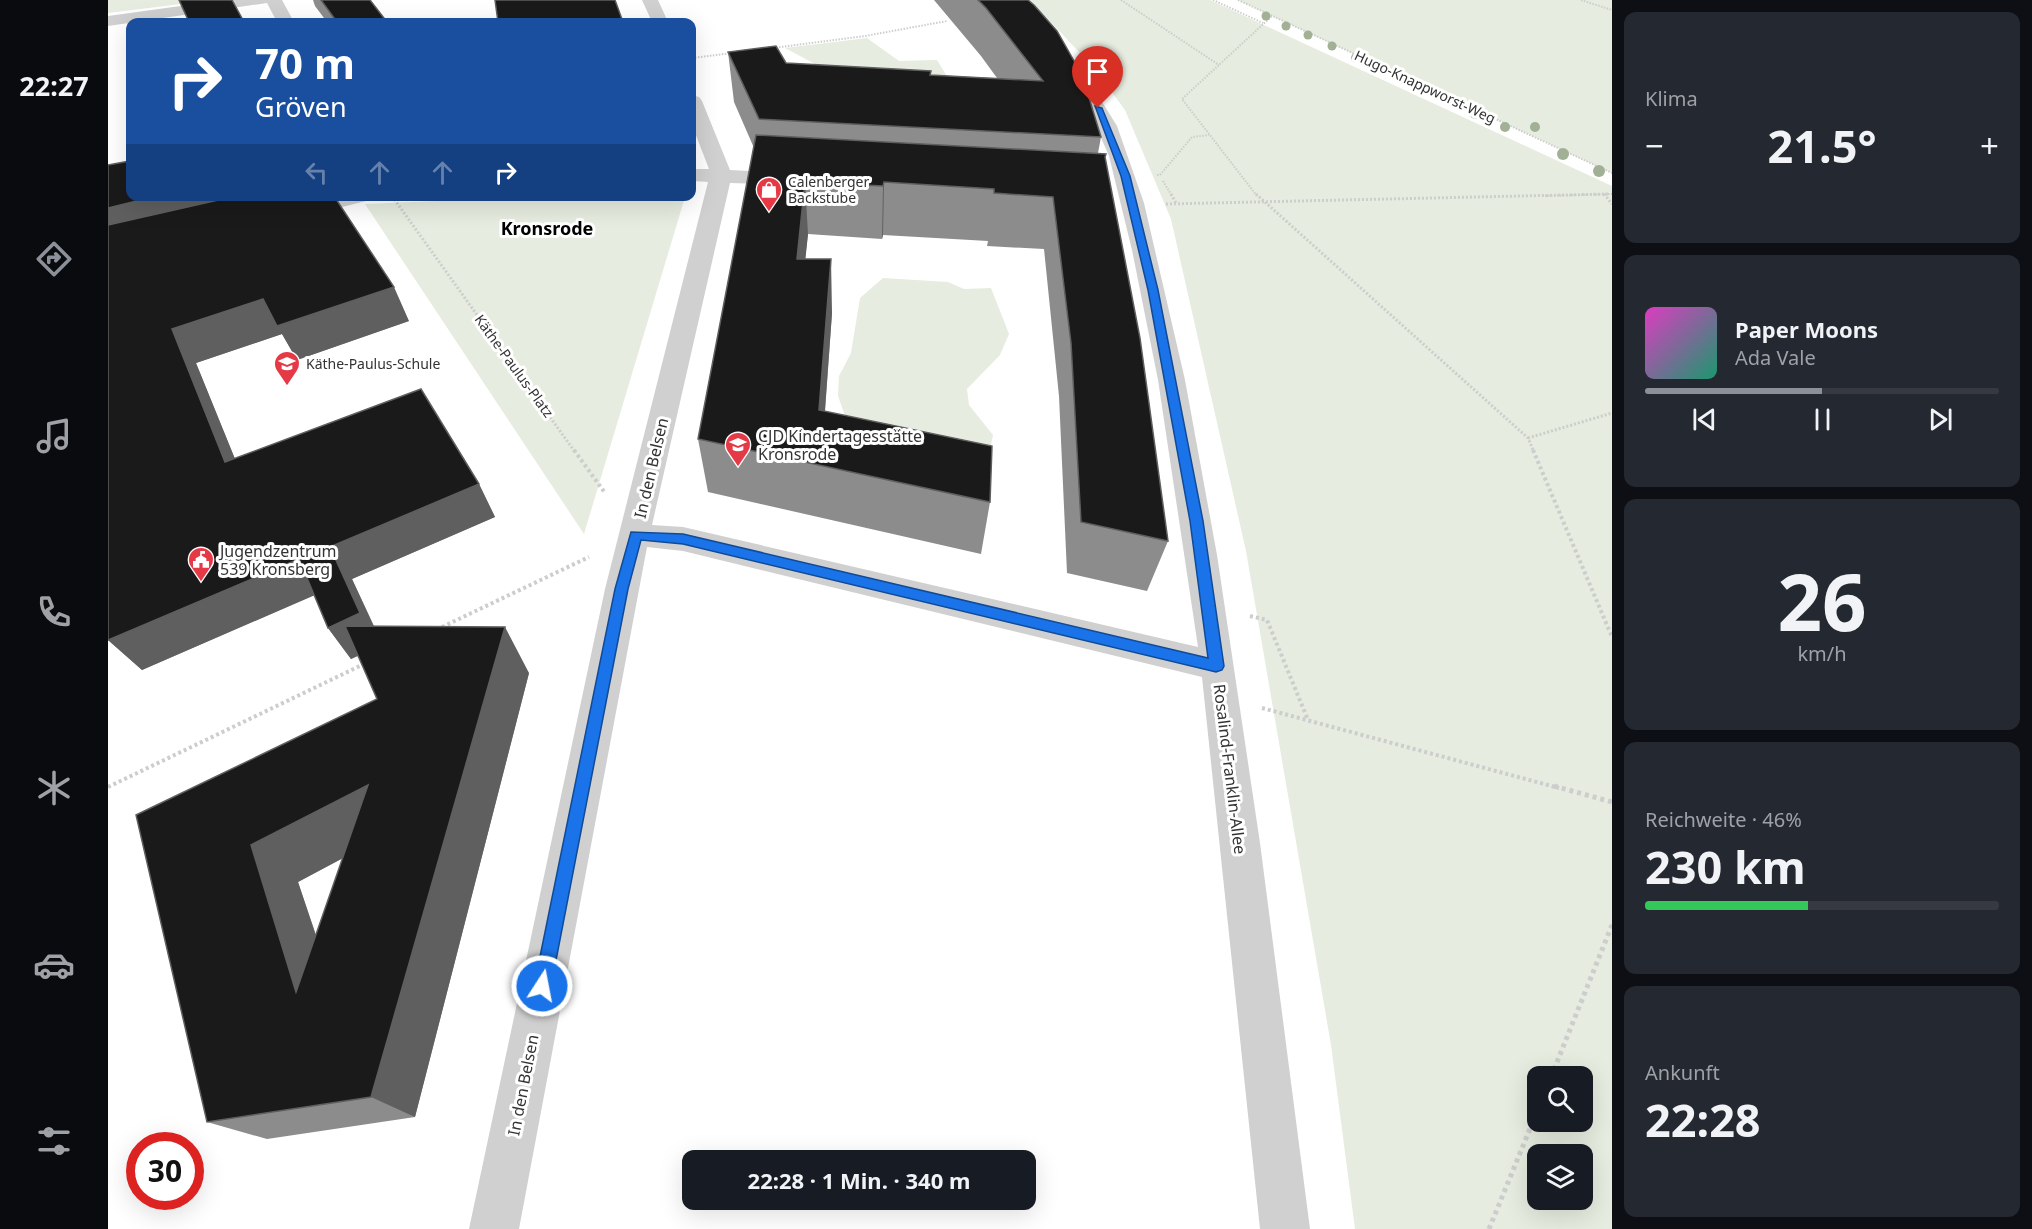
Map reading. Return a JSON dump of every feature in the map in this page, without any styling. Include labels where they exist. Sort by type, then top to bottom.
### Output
[{"type":"street","points":[[130,18],[261,0]]},
{"type":"street","points":[[274,0],[283,18]]},
{"type":"street","points":[[650,0],[658,18]]},
{"type":"street","name":"Rosalind-Franklin-Allee","points":[[998,0],[1041,35],[1078,76],[1107,125],[1169,367],[1209,606],[1285,1229]]},
{"type":"street","points":[[108,21],[126,19]]},
{"type":"street","points":[[696,122],[706,175],[818,180]]},
{"type":"street","name":"In den Belsen","points":[[495,1229],[619,601],[636,535],[706,175]]},
{"type":"street","points":[[278,216],[338,201]]},
{"type":"street","points":[[636,535],[683,539],[1219,681]]},
{"type":"path","points":[[1121,0],[1219,64]]},
{"type":"path","points":[[1213,0],[1263,24]]},
{"type":"path","name":"Hugo-Knappworst-Weg","points":[[1238,0],[1612,173]]},
{"type":"path","points":[[1581,0],[1612,10]]},
{"type":"path","points":[[1272,16],[1182,99],[1262,202],[1528,438],[1612,637]]},
{"type":"path","points":[[772,48],[865,36],[946,21]]},
{"type":"path","points":[[696,57],[738,52]]},
{"type":"path","points":[[1125,194],[1160,175],[1192,136],[1210,135]]},
{"type":"path","points":[[1160,175],[1176,204]]},
{"type":"path","points":[[1125,194],[1176,204],[1612,194]]},
{"type":"path","points":[[1604,194],[1612,204]]},
{"type":"path","name":"Käthe-Paulus-Platz","points":[[396,201],[636,535]]},
{"type":"path","points":[[1528,438],[1612,411]]},
{"type":"path","points":[[431,633],[636,535]]},
{"type":"path","points":[[1209,606],[1267,620],[1308,720]]},
{"type":"path","points":[[108,787],[366,663]]},
{"type":"path","points":[[1219,681],[1308,720],[1612,802]]},
{"type":"path","points":[[1555,1066],[1612,925]]},
{"type":"path","points":[[1489,1229],[1529,1132]]},
{"type":"shaded area","points":[[108,0],[213,0],[108,13]]},
{"type":"shaded area","points":[[1021,0],[1210,0],[1612,186],[1612,1229],[1355,1229],[1331,1045],[1246,551],[1171,219],[1125,110],[1095,69],[1047,18]]},
{"type":"shaded area","points":[[1238,0],[1612,0],[1612,173],[1272,16]]},
{"type":"shaded area","points":[[867,38],[899,61],[937,60],[963,103],[824,89],[815,64],[785,48]]},
{"type":"shaded area","points":[[438,201],[684,201],[584,534],[365,204]]},
{"type":"shaded area","points":[[883,278],[948,282],[964,289],[991,288],[1009,334],[1000,355],[967,389],[969,405],[993,435],[990,450],[847,421],[838,396],[839,376],[851,353],[860,298]]},
{"type":"building","points":[[179,0],[232,0],[242,18],[187,18]]},
{"type":"building","points":[[321,0],[370,0],[384,18],[334,18]]},
{"type":"building","points":[[495,0],[615,0],[622,18],[497,18]]},
{"type":"building","points":[[978,0],[1028,0],[1034,5],[1057,31],[1082,75],[1101,137],[759,119],[728,52],[776,46],[786,63],[931,71],[930,75],[1043,81]]},
{"type":"building","points":[[756,135],[1106,154],[1140,338],[1168,541],[1081,522],[1071,343],[1053,197],[994,193],[994,189],[884,182],[883,186],[805,182],[797,259],[831,259],[819,410],[992,446],[990,502],[698,439]]},
{"type":"building","points":[[126,162],[126,201],[137,201],[108,208],[108,165]]},
{"type":"building","name":"Käthe-Paulus-Schule","points":[[214,201],[337,201],[394,287],[277,326],[263,299],[172,329],[225,462],[421,389],[479,484],[330,547],[360,613],[328,628],[299,559],[108,640],[108,225]]},
{"type":"building","points":[[345,626],[505,627],[371,1097],[207,1122],[136,815],[377,699]],"holes":[[[368,785],[296,992],[251,845]]]},
{"type":"place","name":"Calenberger Backstube","points":[[769,213]]},
{"type":"place","name":"Käthe-Paulus-Schule","points":[[287,387]]},
{"type":"place","name":"CJD Kindertagesstätte Kronsrode","points":[[738,468]]},
{"type":"place","name":"Jugendzentrum 539 Kronsberg","points":[[201,583]]},
{"type":"district","name":"Kronsrode","points":[[547,229]]},
{"type":"route","points":[[542,986],[621,589],[636,535],[683,539],[1216,666],[1196,521],[1167,356],[1126,176],[1107,125],[1098,108]]}]
